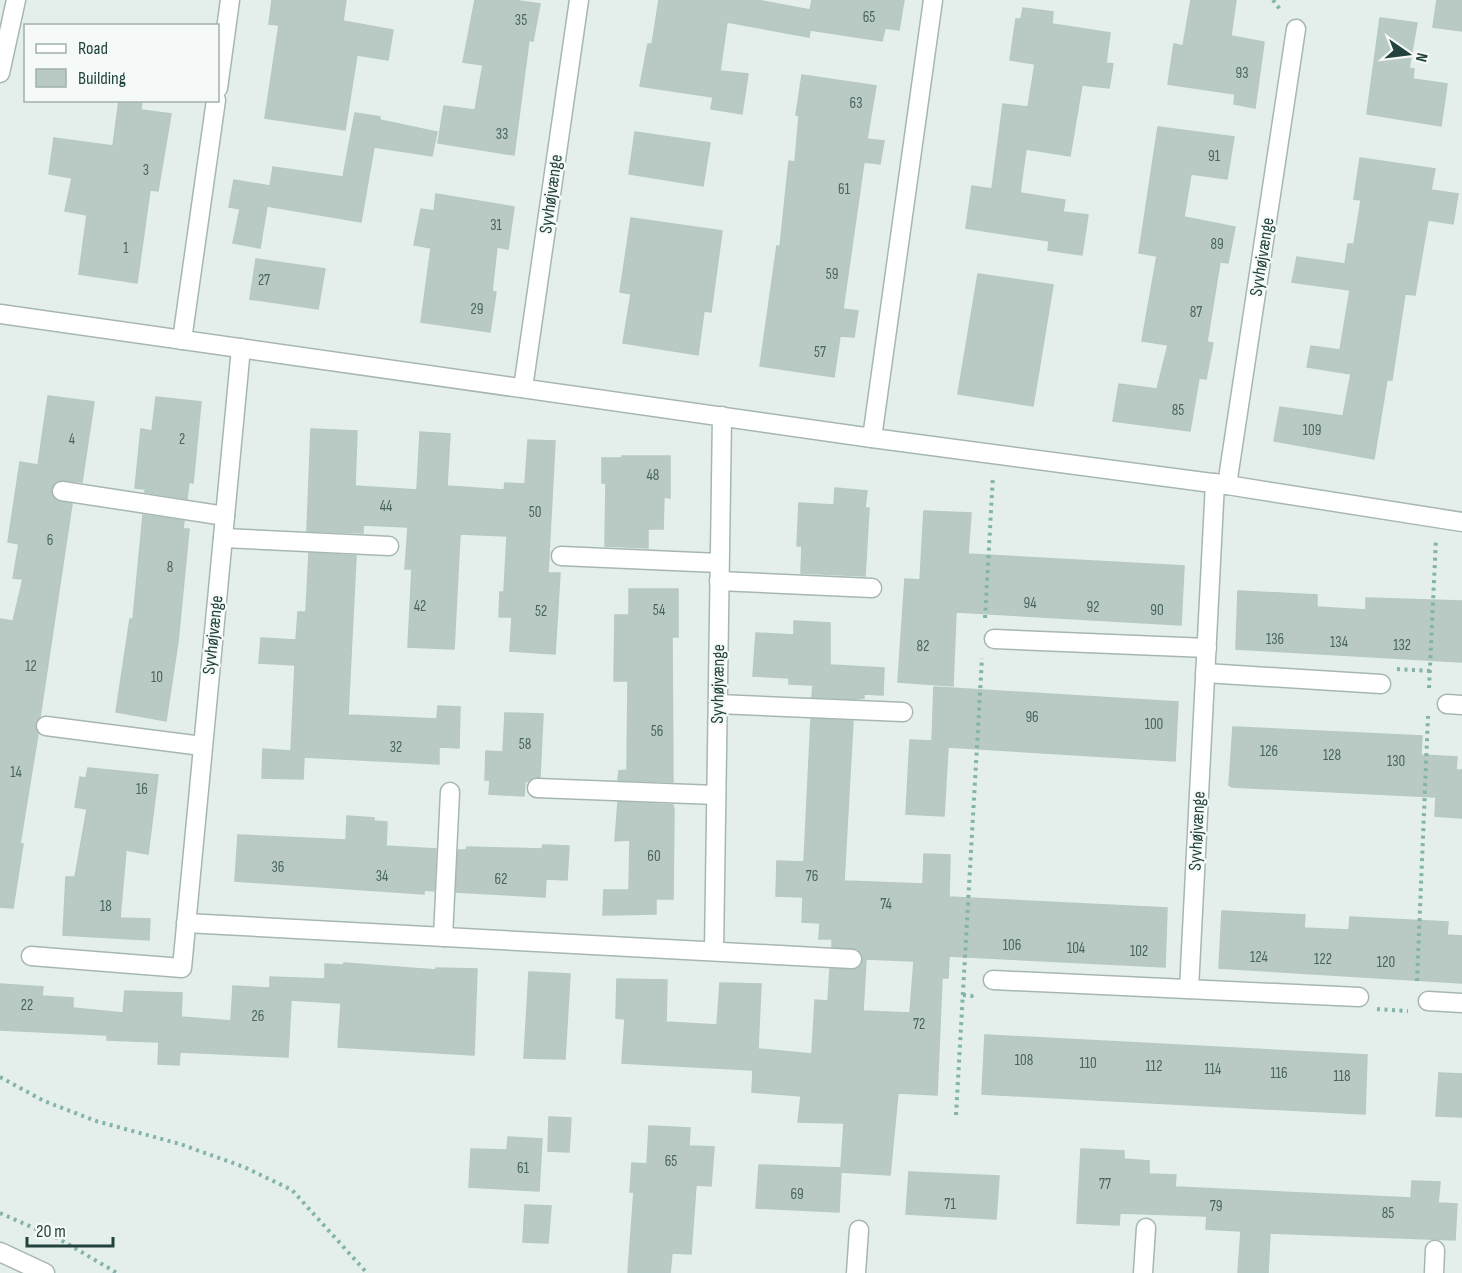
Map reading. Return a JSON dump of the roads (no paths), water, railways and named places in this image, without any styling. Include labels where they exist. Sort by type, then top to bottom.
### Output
[{"type":"street","points":[[0,73],[16,0]]},
{"type":"street","points":[[219,81],[230,0]]},
{"type":"street","name":"Syvhøjvænge","points":[[523,388],[579,0]]},
{"type":"street","points":[[872,438],[933,0]]},
{"type":"street","name":"Syvhøjvænge","points":[[1189,989],[1205,673],[1221,484],[1296,29]]},
{"type":"street","points":[[182,340],[216,102]]},
{"type":"street","points":[[0,314],[872,438],[1221,484],[1462,522]]},
{"type":"street","name":"Syvhøjvænge","points":[[31,956],[182,968],[241,348]]},
{"type":"street","name":"Syvhøjvænge","points":[[714,951],[722,416]]},
{"type":"street","points":[[62,491],[225,516]]},
{"type":"street","points":[[223,538],[388,546]]},
{"type":"street","points":[[561,556],[872,588]]},
{"type":"street","points":[[987,640],[1207,648]]},
{"type":"street","points":[[1205,673],[1382,684]]},
{"type":"street","points":[[718,704],[903,712]]},
{"type":"street","points":[[46,726],[202,746]]},
{"type":"street","points":[[537,788],[716,795]]},
{"type":"street","points":[[443,936],[450,792]]},
{"type":"street","points":[[186,923],[852,959]]},
{"type":"street","points":[[993,980],[1359,997]]},
{"type":"street","points":[[1423,994],[1462,1003]]},
{"type":"street","points":[[1143,1273],[1146,1228]]},
{"type":"street","points":[[856,1273],[859,1230]]},
{"type":"street","points":[[1434,1273],[1435,1250]]},
{"type":"street","points":[[0,1252],[45,1273]]}]
